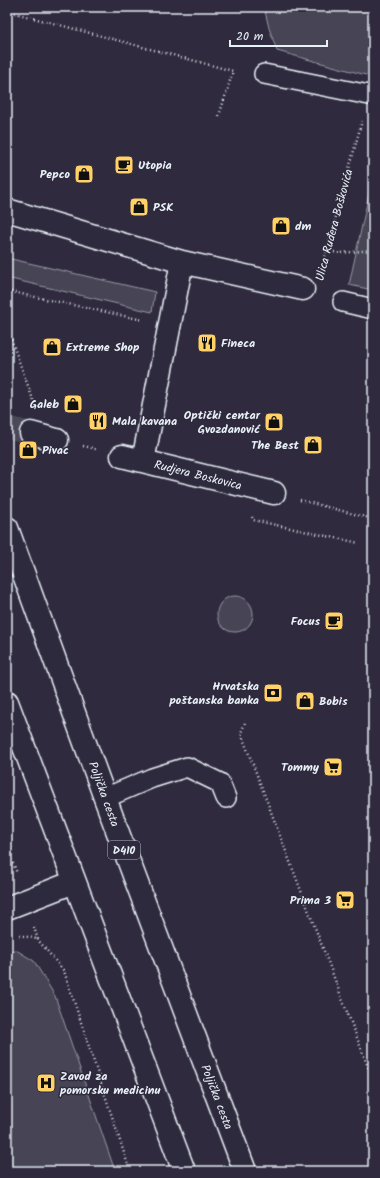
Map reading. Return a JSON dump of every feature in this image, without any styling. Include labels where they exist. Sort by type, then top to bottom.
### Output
[{"type":"main road","name":"Ulica Ruđera Boškovića","points":[[7,210],[182,262],[303,289]]},
{"type":"main road","points":[[143,461],[182,262]]},
{"type":"main road","name":"Rudjera Boskovica","points":[[122,456],[274,494]]},
{"type":"main road","name":"Poljička cesta","points":[[7,528],[105,798],[246,1171]]},
{"type":"main road","points":[[7,702],[184,1171]]},
{"type":"main road","points":[[17,904],[74,882]]},
{"type":"lane","points":[[264,74],[371,95]]},
{"type":"lane","points":[[343,302],[373,309]]},
{"type":"lane","points":[[105,798],[152,778],[187,767],[220,783],[226,798]]},
{"type":"path","points":[[7,11],[233,71],[219,116]]},
{"type":"path","name":"Ulica Ruđera Boškovića","points":[[303,289],[317,292],[326,251],[371,95]]},
{"type":"path","points":[[326,251],[341,253],[373,250]]},
{"type":"path","points":[[7,291],[143,320]]},
{"type":"path","points":[[7,328],[45,437],[122,456]]},
{"type":"path","points":[[247,487],[253,520],[359,543]]},
{"type":"path","points":[[274,494],[373,519]]},
{"type":"path","points":[[245,723],[241,733],[373,1080]]},
{"type":"path","points":[[7,848],[17,904],[38,940],[64,971],[130,1171]]},
{"type":"path","points":[[7,858],[9,854]]},
{"type":"path","points":[[13,936],[20,935],[38,940]]},
{"type":"shaded area","points":[[264,7],[368,7],[373,19],[373,74],[366,75],[277,51]]},
{"type":"shaded area","points":[[373,175],[373,290],[349,285]]},
{"type":"shaded area","points":[[7,258],[155,292],[152,312],[7,278]]},
{"type":"shaded area","points":[[239,596],[248,601],[252,607],[252,621],[248,627],[239,632],[231,632],[222,627],[218,621],[217,610],[222,601],[228,597]]},
{"type":"shaded area","name":"Zavod za pomorsku medicinu","points":[[16,950],[34,961],[55,996],[115,1171],[7,1171],[7,951]]},
{"type":"tunnel","points":[[7,427],[31,433]]},
{"type":"place","name":"Utopia","points":[[124,165]]},
{"type":"place","name":"Pepco","points":[[84,174]]},
{"type":"place","name":"PSK","points":[[139,207]]},
{"type":"place","name":"dm","points":[[281,226]]},
{"type":"place","name":"Fineca","points":[[207,343]]},
{"type":"place","name":"Extreme Shop","points":[[52,347]]},
{"type":"place","name":"Galeb","points":[[73,404]]},
{"type":"place","name":"Mala kavana","points":[[98,421]]},
{"type":"place","name":"Optički centar Gvozdanović","points":[[274,422]]},
{"type":"place","name":"The Best","points":[[313,445]]},
{"type":"place","name":"Pivac","points":[[28,450]]},
{"type":"place","name":"Focus","points":[[334,621]]},
{"type":"place","name":"Hrvatska poštanska banka","points":[[273,693]]},
{"type":"place","name":"Bobis","points":[[305,701]]},
{"type":"place","name":"Tommy","points":[[333,767]]},
{"type":"place","name":"Prima 3","points":[[345,900]]},
{"type":"place","name":"Zavod za pomorsku medicinu","points":[[46,1083]]}]
